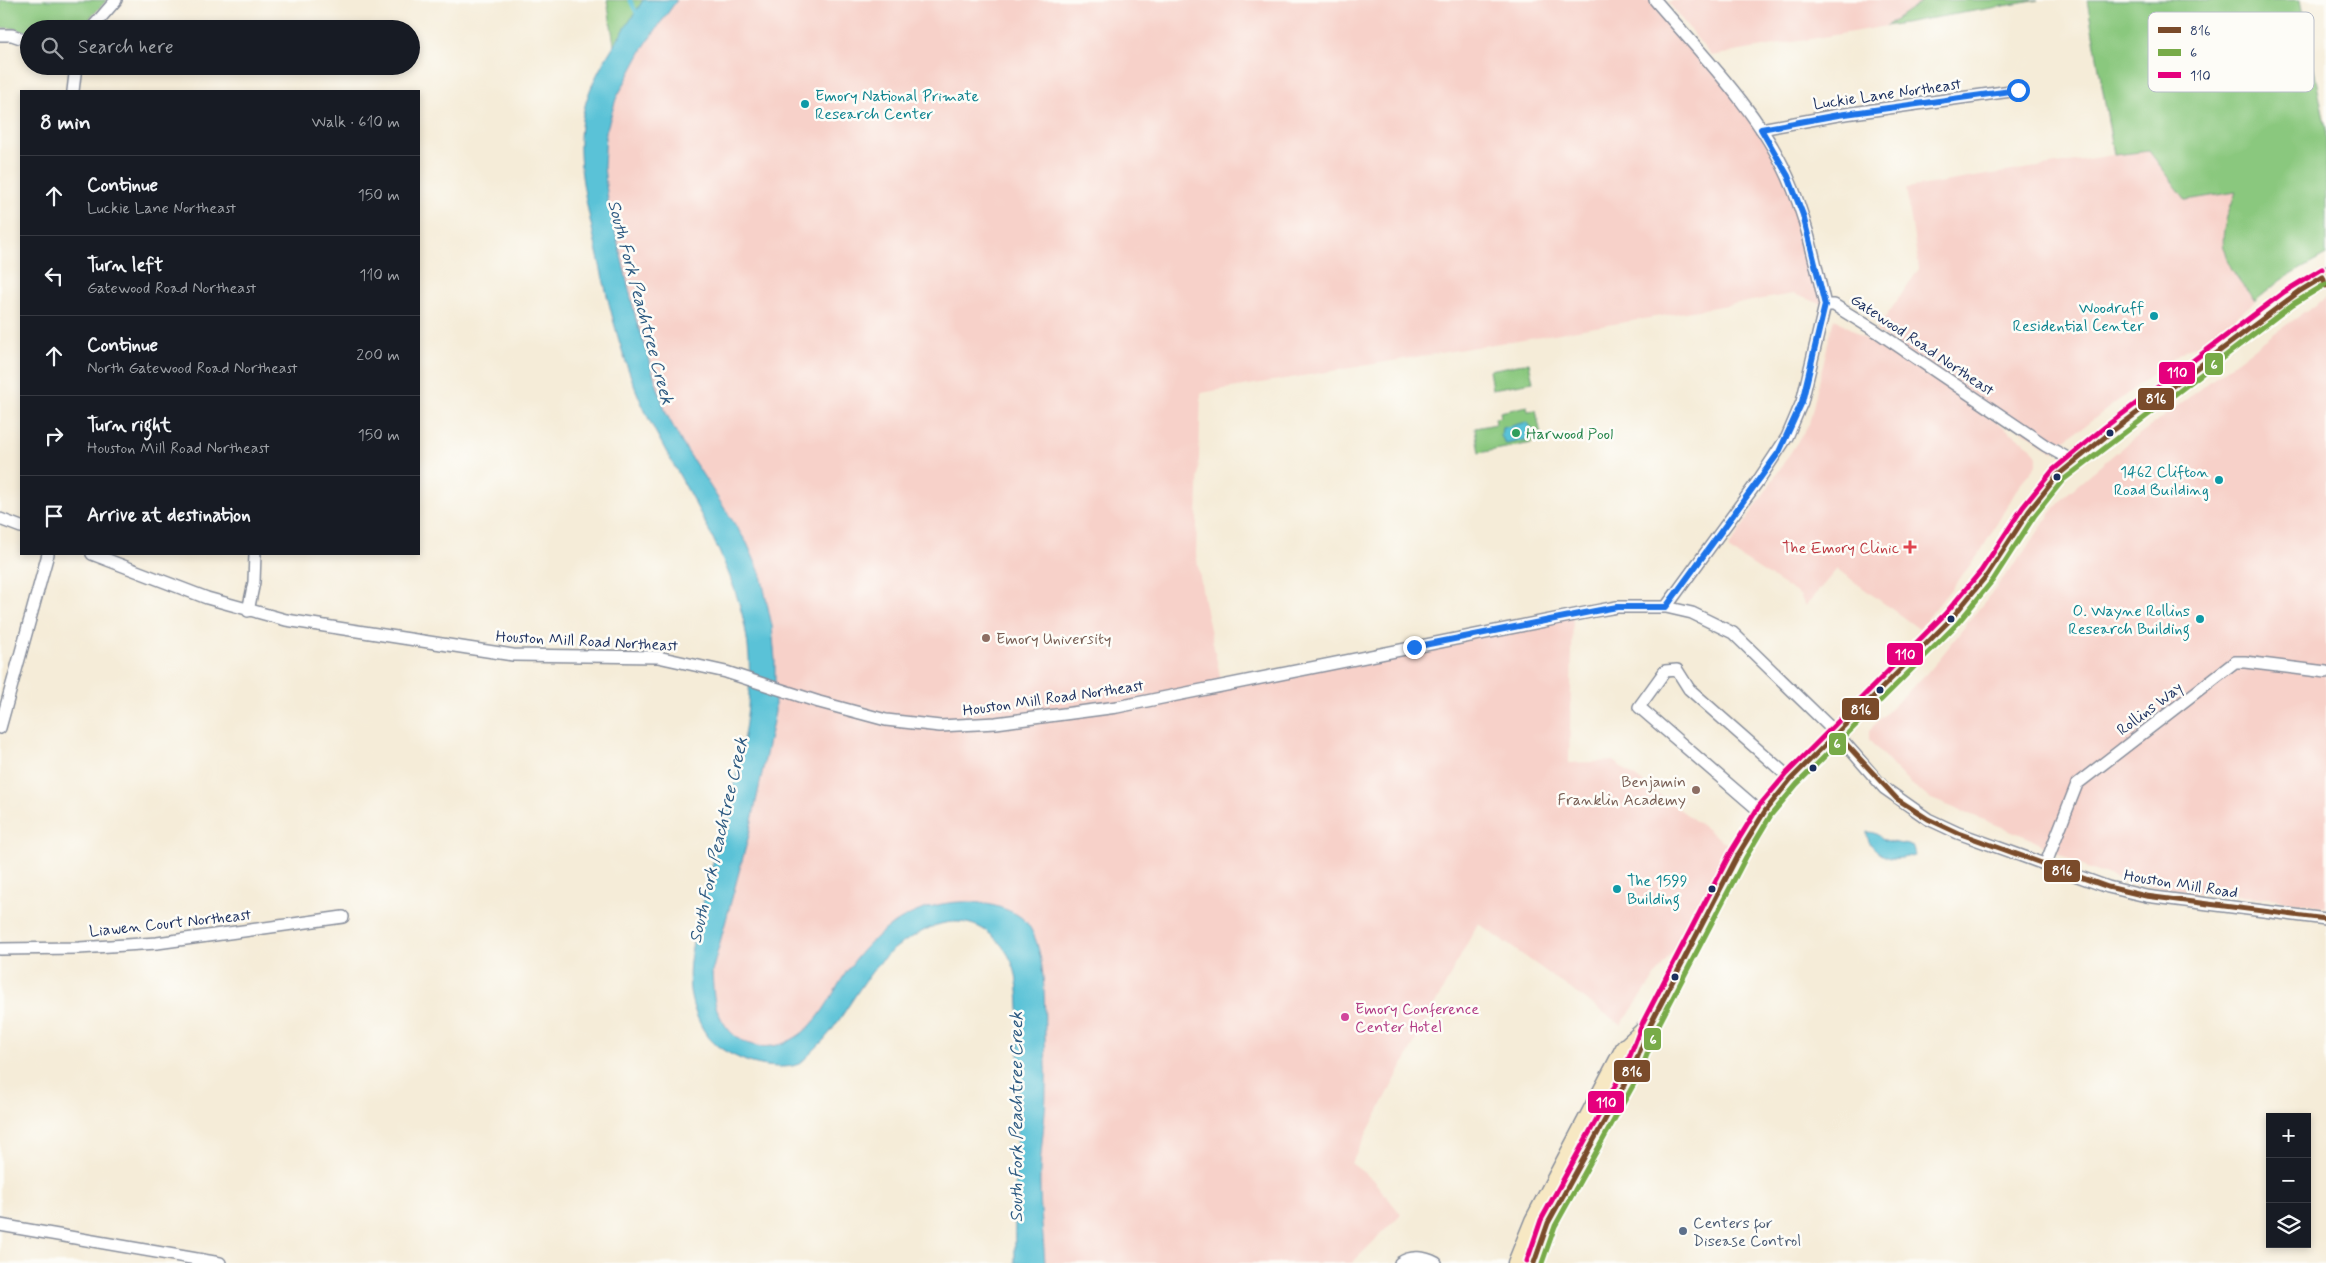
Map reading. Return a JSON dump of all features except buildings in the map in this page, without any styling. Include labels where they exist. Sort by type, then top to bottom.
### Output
[{"type":"main road","points":[[1534,1263],[1548,1222],[1579,1163],[1633,1069],[1650,1025],[1739,853],[1763,814],[1791,779],[1952,619],[1987,575],[2038,499],[2058,475],[2289,298],[2325,279]]},
{"type":"main road","points":[[1516,1263],[1533,1221],[1624,1048],[1650,1025]]},
{"type":"street","points":[[99,20],[116,0]]},
{"type":"street","name":"Gatewood Road Northeast","points":[[1655,0],[1734,92],[1761,129],[1788,176],[1803,215],[1825,305],[1834,305],[1876,331],[2046,446],[2074,461]]},
{"type":"street","points":[[0,35],[12,35],[20,38]]},
{"type":"street","points":[[73,90],[75,75]]},
{"type":"street","name":"Luckie Lane Northeast","points":[[1761,129],[1838,115],[2018,90]]},
{"type":"street","points":[[1666,607],[1779,452],[1802,402],[1825,305]]},
{"type":"street","points":[[0,519],[20,527]]},
{"type":"street","points":[[0,728],[48,555]]},
{"type":"street","name":"Houston Mill Road Northeast","points":[[95,555],[207,598],[248,611],[286,620],[513,655],[658,657],[726,672],[819,702],[886,720],[940,726],[996,723],[1133,704],[1595,611],[1617,607],[1666,607],[1698,616],[1732,633],[1837,734]]},
{"type":"street","points":[[248,611],[254,582],[255,555]]},
{"type":"street","name":"Rollins Way","points":[[2046,863],[2077,784],[2235,662],[2263,663],[2326,672]]},
{"type":"street","points":[[1763,814],[1639,707],[1666,670],[1678,670],[1689,688],[1791,779]]},
{"type":"street","name":"Houston Mill Road","points":[[1837,734],[1884,788],[1922,816],[1958,833],[2046,863],[2108,887],[2146,896],[2326,918]]},
{"type":"street","name":"Liawen Court Northeast","points":[[0,949],[80,948],[157,943],[343,917]]},
{"type":"street","points":[[0,1225],[196,1261],[220,1263]]},
{"type":"street","points":[[1400,1263],[1406,1259],[1416,1258],[1436,1263]]},
{"type":"shaded area","name":"Emory University","points":[[660,0],[1655,0],[1734,92],[1788,176],[1825,305],[1793,294],[1201,393],[1196,554],[1222,685],[1573,615],[1569,763],[1613,761],[1741,854],[1621,1025],[1478,923],[1351,1163],[1372,1179],[1401,1214],[1352,1263],[1030,1263],[1026,957],[976,914],[910,925],[809,1043],[744,1053],[706,998],[748,774],[755,605],[645,384],[595,144]]},
{"type":"shaded area","points":[[1679,0],[2039,0],[1711,56],[1668,2]]},
{"type":"shaded area","points":[[2087,0],[2300,0],[2302,12],[2148,12],[2148,92],[2314,92],[2314,69],[2326,129],[2326,255],[2281,280],[2207,341],[2185,350],[2065,439],[2053,451],[1876,331],[1919,269],[1906,188],[2113,155]]},
{"type":"shaded area","points":[[2326,298],[2326,907],[2270,898],[2195,893],[2127,882],[2086,868],[2027,837],[1929,798],[1905,779],[1869,740],[1869,730],[1932,668],[2067,494],[2125,445],[2276,332]]},
{"type":"shaded area","points":[[1834,318],[1875,345],[1922,368],[2031,447],[2037,456],[2037,464],[2019,486],[1979,554],[1919,629],[1837,569],[1805,606],[1800,595],[1728,549],[1809,424]]},
{"type":"green space","points":[[0,0],[107,0],[89,20],[20,20],[20,30],[0,28]]},
{"type":"green space","points":[[607,0],[660,0],[618,69]]},
{"type":"green space","points":[[1924,0],[2039,0],[1886,26]]},
{"type":"green space","points":[[2087,0],[2300,0],[2302,12],[2148,12],[2148,92],[2314,92],[2314,69],[2326,129],[2326,255],[2281,280],[2255,301],[2235,275],[2226,257],[2224,247],[2223,236],[2226,221],[2236,192],[2186,200],[2149,151],[2114,155]]},
{"type":"green space","points":[[1529,363],[1533,382],[1492,389],[1489,370]]},
{"type":"green space","points":[[1527,406],[1528,411],[1536,410],[1541,435],[1536,436],[1532,443],[1479,453],[1475,428],[1496,424],[1495,418],[1501,417],[1500,412]]},
{"type":"water","points":[[643,0],[677,0],[645,45],[616,99],[606,132],[604,167],[608,201],[637,323],[666,413],[682,443],[747,543],[761,575],[772,626],[775,660],[775,712],[749,835],[712,972],[717,1009],[726,1026],[744,1042],[755,1046],[779,1045],[802,1033],[810,1026],[852,964],[867,946],[884,930],[904,918],[925,909],[947,903],[970,902],[993,905],[1016,914],[1026,922],[1034,935],[1039,951],[1044,987],[1046,1081],[1040,1182],[1045,1263],[1015,1263],[1019,998],[1016,975],[1011,960],[992,935],[972,924],[953,922],[927,929],[898,946],[873,970],[822,1042],[800,1064],[793,1066],[772,1067],[746,1061],[729,1053],[710,1039],[696,1014],[689,982],[692,948],[740,755],[746,723],[749,658],[745,627],[730,577],[707,527],[644,410],[627,366],[608,298],[585,196],[580,158],[580,139],[586,102],[604,62]]},
{"type":"water","name":"Harwood Pool","points":[[1527,422],[1533,430],[1531,439],[1506,444],[1501,436],[1502,428]]},
{"type":"water","points":[[1867,832],[1875,833],[1888,841],[1913,847],[1915,855],[1903,858],[1887,857],[1870,844]]},
{"type":"waterway","points":[[630,0],[638,16]]},
{"type":"transit line","name":"110","points":[[1527,1261],[1541,1220],[1626,1066],[1643,1022],[1732,850],[1759,806],[1786,774],[1945,614],[1981,571],[2023,507],[2053,470],[2105,427],[2284,292],[2322,269]]},
{"type":"transit line","name":"816","points":[[1534,1263],[1548,1223],[1633,1069],[1650,1025],[1739,853],[1765,811],[1791,779],[1951,619],[1987,575],[2029,511],[2058,475],[2110,433],[2300,291],[2323,277],[2326,286]]},
{"type":"transit line","name":"6","points":[[1542,1263],[1555,1226],[1640,1073],[1657,1028],[1746,857],[1771,815],[1797,784],[1957,624],[1993,580],[2035,515],[2063,480],[2293,304],[2326,284]]},
{"type":"transit line","name":"816","points":[[1837,734],[1897,799],[1928,819],[1958,833],[2108,887],[2146,896],[2326,919]]},
{"type":"place","name":"Emory National Primate Research Center","points":[[805,104]]},
{"type":"place","name":"Woodruff Residential Center","points":[[2154,316]]},
{"type":"place","name":"Harwood Pool","points":[[1516,433]]},
{"type":"place","name":"1462 Clifton Road Building","points":[[2219,480]]},
{"type":"place","name":"The Emory Clinic","points":[[1910,547]]},
{"type":"place","name":"O. Wayne Rollins Research Building","points":[[2200,619]]},
{"type":"place","name":"Emory University","points":[[986,638]]},
{"type":"place","name":"Benjamin Franklin Academy","points":[[1696,790]]},
{"type":"place","name":"The 1599 Building","points":[[1617,889]]},
{"type":"place","name":"Emory Conference Center Hotel","points":[[1345,1017]]},
{"type":"place","name":"Centers for Disease Control","points":[[1683,1231]]},
{"type":"route","points":[[1414,647],[1617,607],[1666,607],[1779,452],[1795,422],[1802,402],[1825,305],[1803,215],[1788,176],[1761,129],[1838,115],[2018,90]]},
{"type":"water label","name":"South Fork Peachtree Creek","points":[[641,302]]},
{"type":"water label","name":"South Fork Peachtree Creek","points":[[718,840]]},
{"type":"water label","name":"South Fork Peachtree Creek","points":[[1016,1117]]}]
